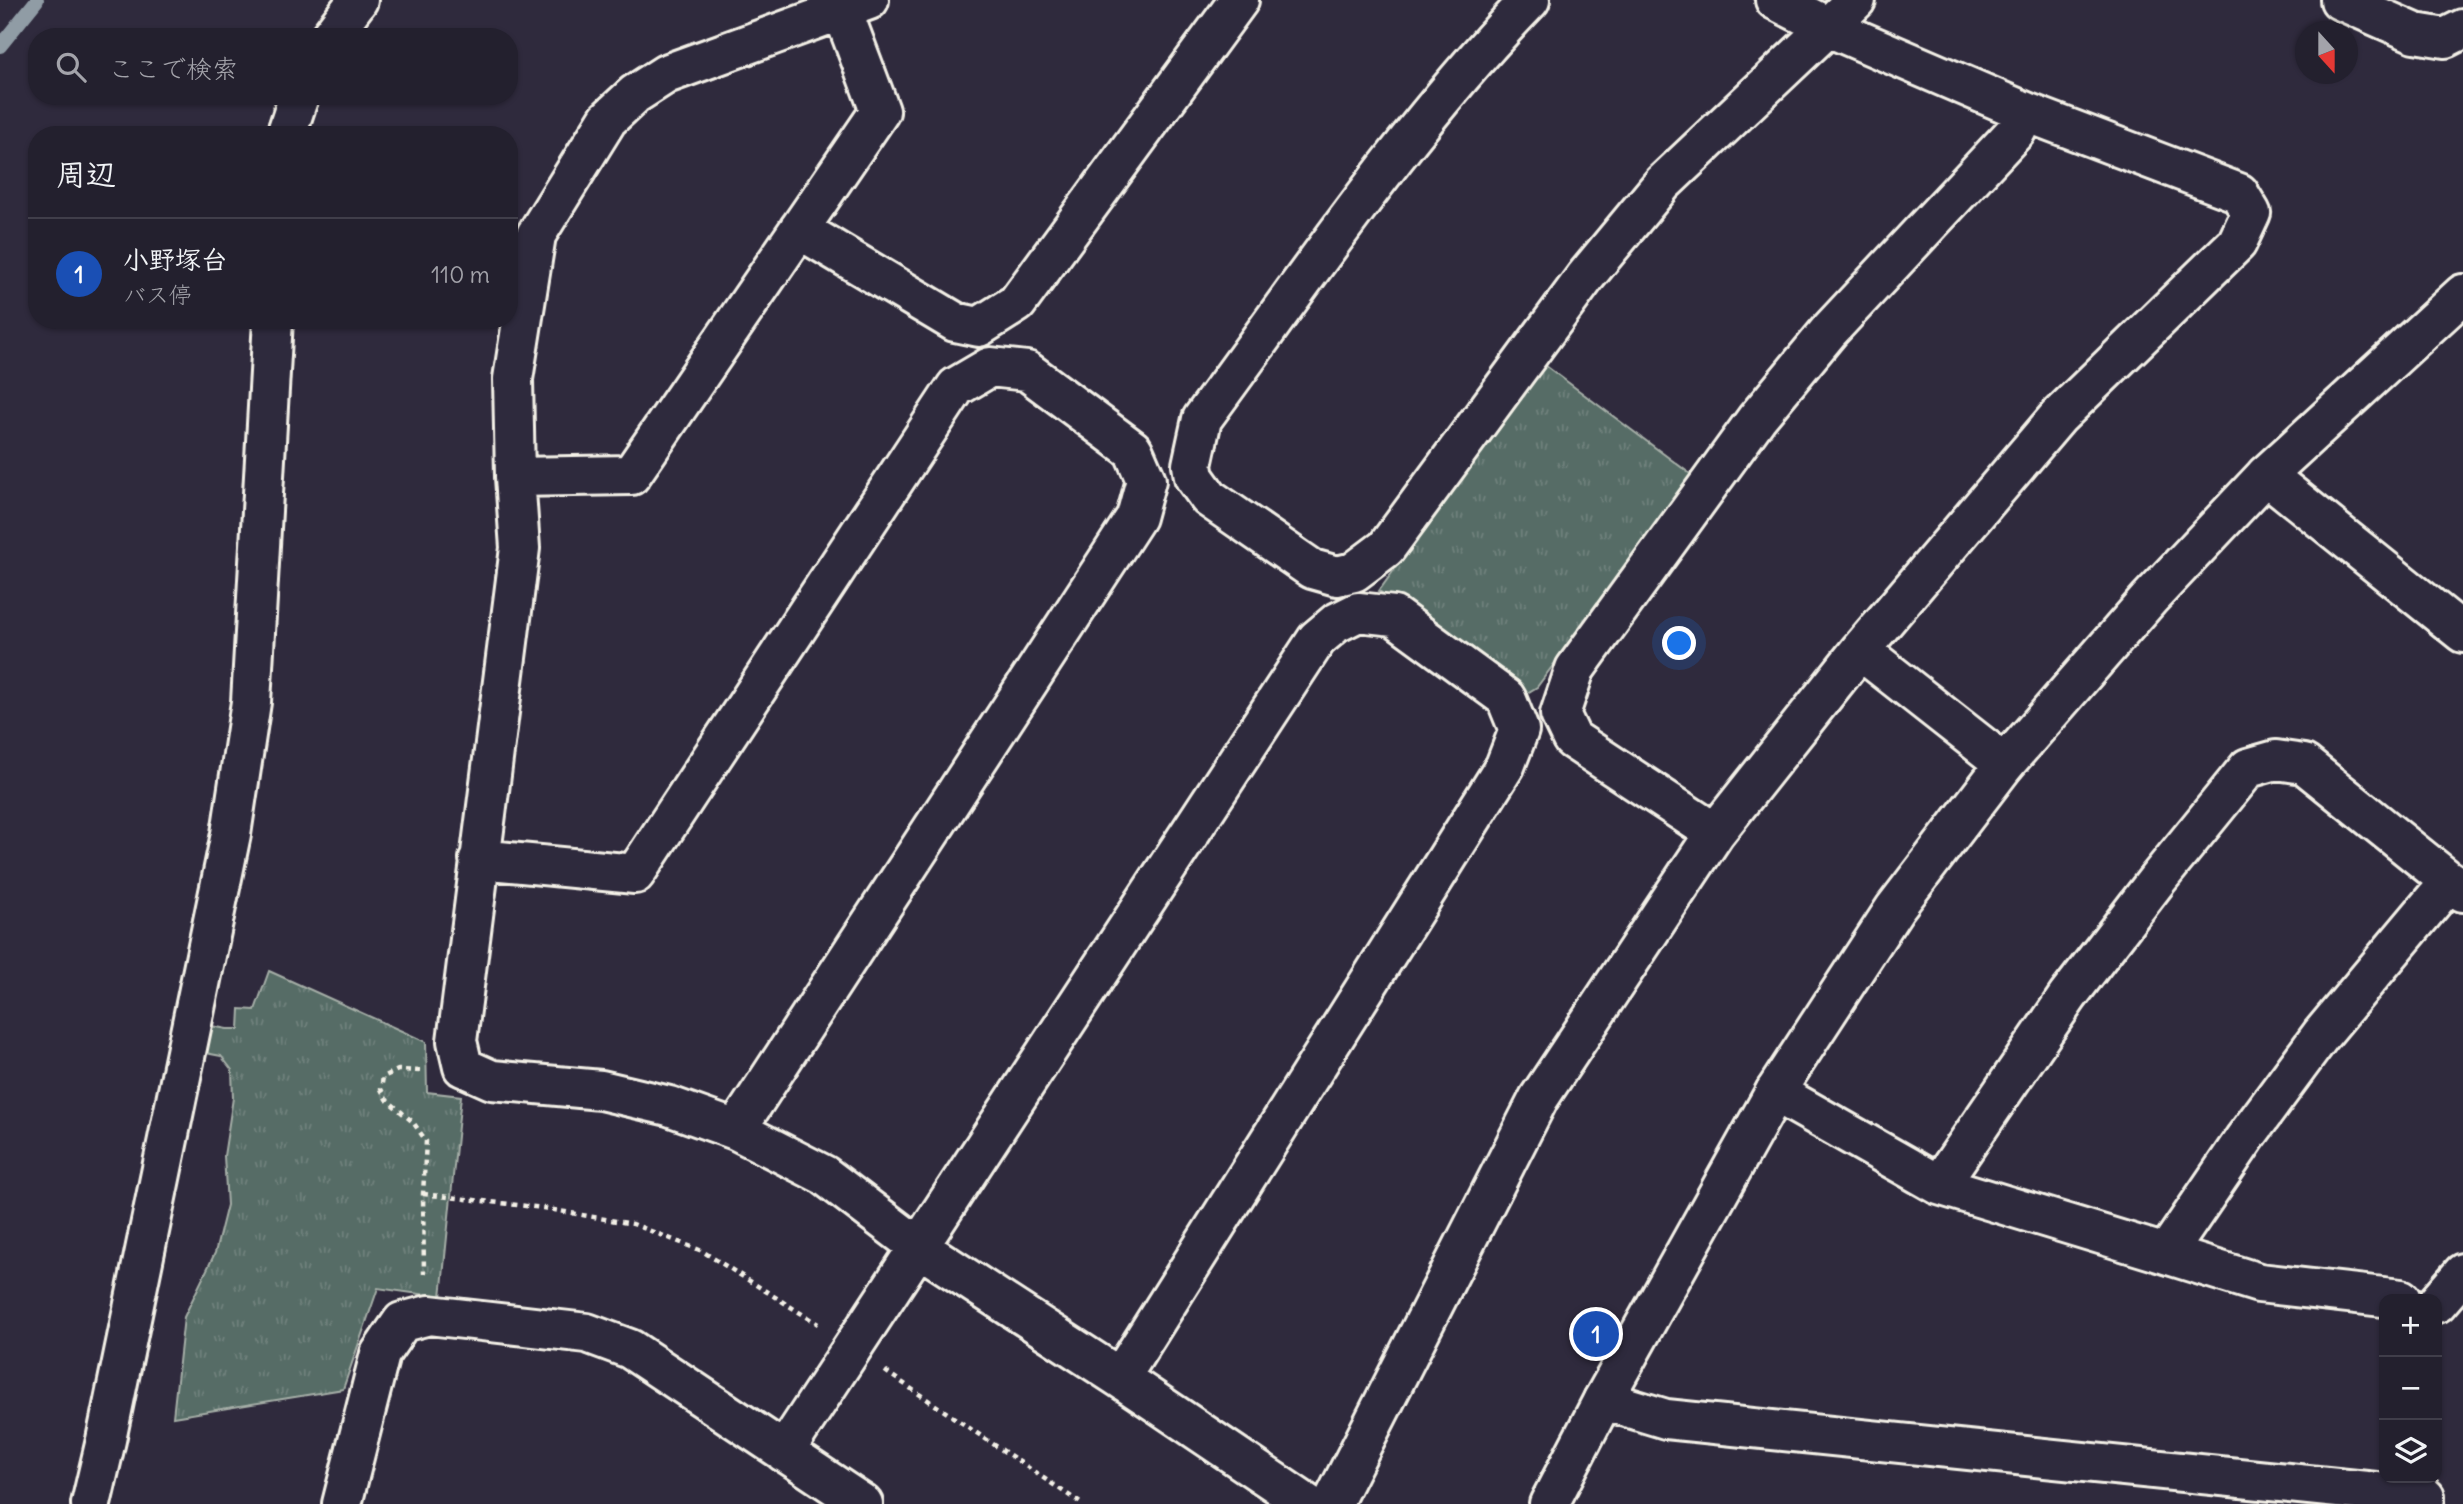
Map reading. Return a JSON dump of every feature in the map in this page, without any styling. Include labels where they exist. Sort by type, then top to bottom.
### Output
[{"type":"street","points":[[337,28],[358,0]]},
{"type":"street","points":[[799,229],[954,322],[979,327],[988,323],[1017,303],[1239,0]]},
{"type":"street","points":[[1530,0],[1421,123],[1202,419],[1192,465],[1194,477],[1209,498],[1312,569],[1337,576],[1354,572],[1386,548],[1586,276],[1663,183],[1856,0]]},
{"type":"street","points":[[1332,1504],[1539,1098],[1715,834],[1860,650],[2057,416],[2237,243],[2250,213],[2239,193],[2026,112],[1828,27],[1775,0]]},
{"type":"street","points":[[2340,0],[2415,33],[2445,38],[2463,29]]},
{"type":"street","points":[[515,477],[631,474],[880,111],[855,5],[666,74],[635,94],[608,119],[536,235],[513,379],[515,477],[520,548],[457,1041],[463,1067],[492,1080],[601,1090],[669,1106],[736,1130],[824,1175],[920,1248],[1307,1504]]},
{"type":"street","points":[[289,126],[296,105]]},
{"type":"street","points":[[1715,834],[1572,739],[1560,714],[1576,669],[1757,418],[1829,331],[2016,131],[2026,112]]},
{"type":"street","points":[[1549,1504],[1603,1400],[1775,1092],[1895,908],[2005,764],[2149,600],[2266,475],[2463,294]]},
{"type":"street","points":[[91,1504],[228,847],[251,702],[272,329]]},
{"type":"street","points":[[479,859],[635,874],[956,387],[990,367],[1027,371],[1133,450],[1146,480],[1136,517],[736,1130]]},
{"type":"street","points":[[2266,475],[2463,633]]},
{"type":"street","points":[[784,1452],[1317,639],[1336,623],[1358,612],[1394,616],[1506,698],[1519,730],[1505,765],[1120,1378]]},
{"type":"street","points":[[1860,650],[2005,764]]},
{"type":"street","points":[[1939,1185],[2068,996],[2248,768],[2276,760],[2304,764],[2456,886],[2321,1035],[2245,1138],[2166,1254]]},
{"type":"street","points":[[1775,1092],[1939,1185],[2259,1283],[2379,1297]]},
{"type":"street","points":[[2442,1297],[2463,1273]]},
{"type":"street","points":[[342,1504],[380,1354],[402,1322],[429,1315],[587,1333],[630,1349],[863,1504]]},
{"type":"street","points":[[1603,1400],[1666,1419],[2425,1497],[2424,1504]]},
{"type":"path","points":[[429,1315],[424,1297],[423,1194],[426,1140],[413,1122],[386,1099],[382,1089],[383,1077],[398,1070],[463,1067]]},
{"type":"path","points":[[423,1194],[543,1208],[633,1224],[702,1251],[853,1348],[1082,1504]]},
{"type":"green space","points":[[1542,363],[1693,476],[1537,687],[1527,693],[1379,591]]},
{"type":"green space","points":[[269,971],[426,1042],[427,1092],[461,1096],[441,1297],[378,1288],[343,1389],[173,1417],[184,1317],[215,1253],[227,1205],[224,1156],[233,1098],[232,1070],[221,1056],[200,1052],[206,1025],[239,1029],[240,1009],[255,1010]]},
{"type":"waterway","points":[[0,46],[37,0]]},
{"type":"place","name":"小野塚台","points":[[1596,1334]]}]
